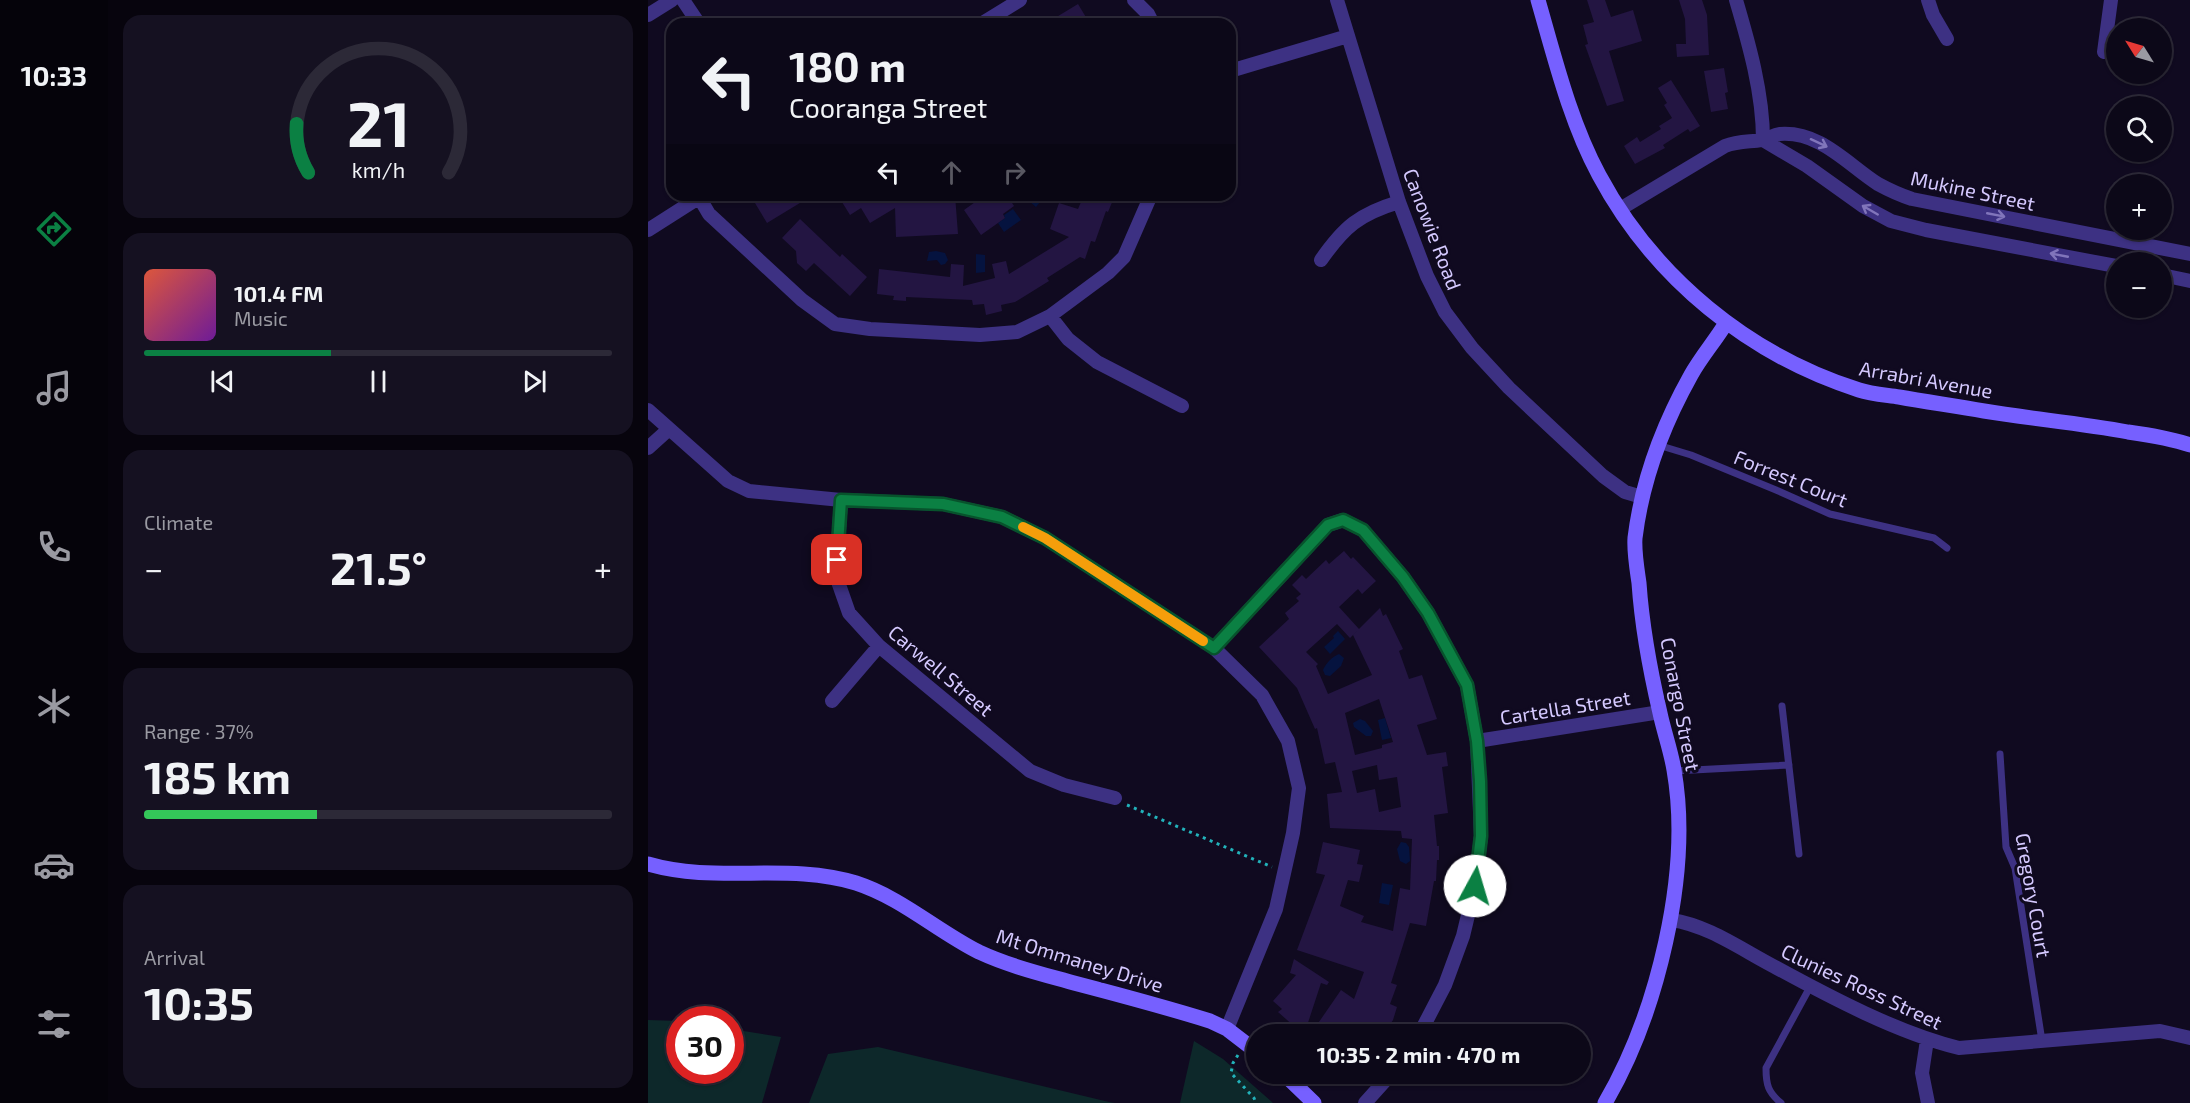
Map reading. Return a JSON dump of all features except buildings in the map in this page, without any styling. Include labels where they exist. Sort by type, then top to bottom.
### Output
[{"type":"street","points":[[648,15],[672,0]]},
{"type":"street","points":[[683,0],[695,18]]},
{"type":"street","points":[[991,18],[1020,0]]},
{"type":"street","points":[[1134,0],[1150,18]]},
{"type":"street","name":"Canowie Road","points":[[1337,0],[1399,202],[1427,276],[1445,312],[1472,348],[1509,388],[1602,476],[1625,492],[1642,497]]},
{"type":"street","name":"Arrabri Avenue","points":[[1538,0],[1566,94],[1599,176],[1652,252],[1692,295],[1726,323],[1792,364],[1860,391],[2022,417],[2089,425],[2190,445]]},
{"type":"street","points":[[1736,0],[1758,91],[1763,140],[1807,166],[1871,211],[1901,224],[2106,264]]},
{"type":"street","points":[[1928,0],[1947,39]]},
{"type":"street","points":[[2104,52],[2111,0]]},
{"type":"street","points":[[1236,69],[1348,36]]},
{"type":"street","name":"Mukine Street","points":[[1620,209],[1717,150],[1741,141],[1763,140],[1773,135],[1787,134],[1818,141],[1878,184],[1912,199],[2190,254]]},
{"type":"street","points":[[648,230],[693,201]]},
{"type":"street","points":[[703,201],[709,214],[802,300],[835,324],[870,329],[980,335],[1017,332],[1050,316],[1108,273],[1124,256],[1148,201]]},
{"type":"street","points":[[1321,260],[1333,242],[1350,225],[1373,210],[1399,202]]},
{"type":"street","points":[[2172,277],[2190,281]]},
{"type":"street","points":[[1050,316],[1068,339],[1097,362],[1182,406]]},
{"type":"street","name":"Conargo Street","points":[[1605,1103],[1635,1043],[1657,975],[1671,920],[1676,864],[1678,821],[1674,771],[1641,614],[1635,541],[1642,497],[1658,445],[1691,375],[1726,323]]},
{"type":"street","points":[[648,410],[728,481],[748,490],[841,500],[943,504],[1002,517],[1045,538],[1214,648],[1262,695],[1288,741],[1299,788],[1293,833],[1276,909],[1227,1029]]},
{"type":"street","points":[[648,448],[669,429]]},
{"type":"street","name":"Carwell Street","points":[[841,500],[836,576],[849,613],[879,646],[1030,771],[1064,785],[1115,798]]},
{"type":"street","points":[[1214,648],[1328,525],[1343,520],[1368,535],[1403,577],[1428,613],[1467,685],[1477,741],[1481,836],[1475,886],[1463,936],[1445,986],[1425,1024]]},
{"type":"street","points":[[832,701],[879,646]]},
{"type":"street","name":"Cartella Street","points":[[1477,741],[1660,712]]},
{"type":"street","name":"Mt Ommaney Drive","points":[[648,864],[692,872],[801,873],[854,883],[902,903],[978,951],[1009,964],[1190,1015],[1227,1029],[1246,1044]]},
{"type":"street","name":"Clunies Ross Street","points":[[1671,920],[1704,930],[1810,987],[1927,1040],[1959,1048],[2160,1031],[2189,1035]]},
{"type":"street","points":[[1927,1040],[1922,1073],[1928,1103]]},
{"type":"street","points":[[1294,1084],[1314,1103]]},
{"type":"street","points":[[1365,1103],[1382,1084]]},
{"type":"lane","name":"Forrest Court","points":[[1658,445],[1755,481],[1830,514],[1934,538],[1947,548]]},
{"type":"lane","points":[[1782,706],[1799,854]]},
{"type":"lane","name":"Gregory Court","points":[[2000,754],[2006,847],[2015,868],[2042,1042]]},
{"type":"lane","points":[[1674,771],[1789,765]]},
{"type":"lane","points":[[1781,1103],[1771,1094],[1766,1084],[1766,1068],[1810,987]]},
{"type":"path","points":[[1115,798],[1136,811],[1285,871]]},
{"type":"path","points":[[1238,1055],[1231,1073],[1256,1103]]},
{"type":"green space","points":[[648,1020],[666,1021],[666,1084],[744,1084],[744,1031],[781,1037],[762,1103],[648,1103]]},
{"type":"green space","points":[[1194,1041],[1223,1059],[1246,1079],[1246,1084],[1251,1084],[1273,1103],[1180,1103]]},
{"type":"green space","points":[[878,1047],[1115,1103],[809,1103],[828,1054]]},
{"type":"water","points":[[1029,201],[1041,201],[1036,207]]},
{"type":"water","points":[[1013,209],[1021,220],[1004,232],[998,223]]},
{"type":"water","points":[[929,252],[945,253],[948,260],[945,264],[941,265],[937,260],[927,261]]},
{"type":"water","points":[[976,254],[985,255],[985,272],[976,273]]},
{"type":"water","points":[[1338,631],[1345,639],[1330,654],[1324,647]]},
{"type":"water","points":[[1339,654],[1344,658],[1341,666],[1330,676],[1325,675],[1323,670],[1326,665]]},
{"type":"water","points":[[1385,718],[1391,738],[1382,740],[1378,720]]},
{"type":"water","points":[[1360,719],[1365,721],[1373,731],[1371,736],[1366,736],[1354,727],[1353,723]]},
{"type":"water","points":[[1401,842],[1406,843],[1409,847],[1410,861],[1406,864],[1400,861],[1397,849]]},
{"type":"water","points":[[1382,883],[1393,885],[1389,905],[1379,903]]},
{"type":"slow traffic","points":[[1023,527],[1045,538],[1203,641]]},
{"type":"route","points":[[837,560],[841,500],[943,504],[1002,517],[1045,538],[1214,648],[1328,525],[1343,520],[1363,530],[1403,577],[1428,613],[1467,685],[1477,741],[1480,781],[1481,836],[1475,886]]}]
